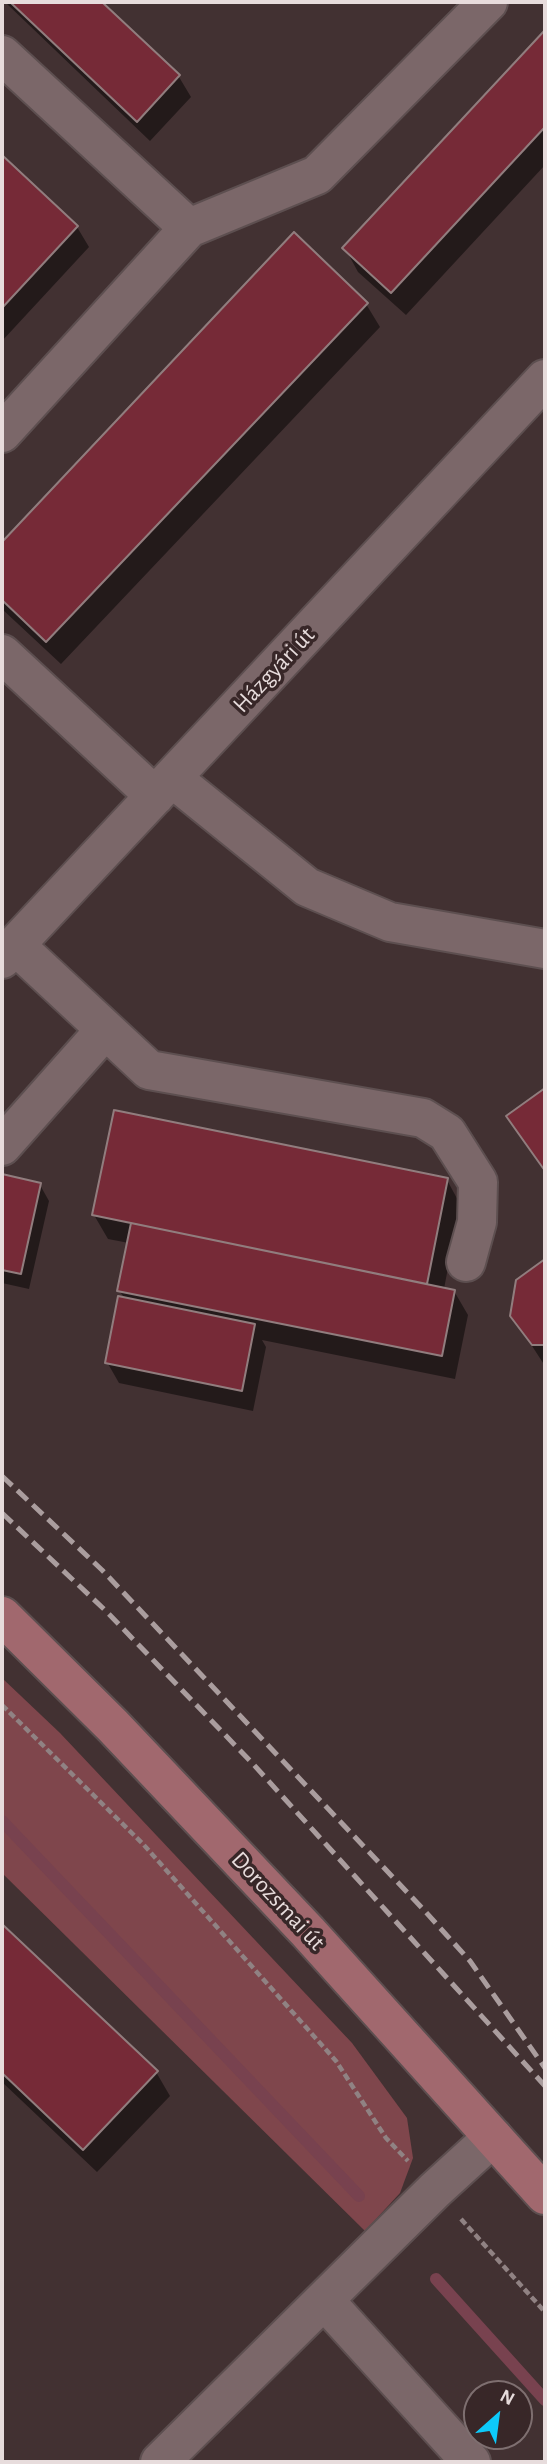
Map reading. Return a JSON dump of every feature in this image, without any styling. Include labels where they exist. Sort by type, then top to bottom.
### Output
[{"type":"main road","name":"Dorozsmai út","points":[[2,1616],[113,1726],[280,1902],[545,2195]]},
{"type":"street","points":[[2,433],[189,228],[317,175],[488,2]]},
{"type":"street","points":[[2,55],[189,228]]},
{"type":"street","name":"Házgyári út","points":[[8,952],[545,379]]},
{"type":"street","points":[[2,654],[164,787],[307,887],[390,922],[545,949]]},
{"type":"street","points":[[8,952],[105,1030],[149,1070],[423,1118],[447,1133],[478,1182],[477,1222],[467,1262]]},
{"type":"street","points":[[2,1146],[105,1030]]},
{"type":"street","points":[[160,2462],[435,2190],[493,2137]]},
{"type":"street","points":[[324,2300],[471,2462]]},
{"type":"path","points":[[2,1705],[144,1844],[336,2061],[386,2138],[545,2312]]},
{"type":"shaded area","points":[[2,1678],[60,1733],[352,2043],[407,2118],[413,2158],[400,2193],[365,2231],[2,1873]]},
{"type":"building","points":[[10,2],[102,2],[180,75],[137,122]]},
{"type":"building","points":[[545,30],[545,127],[391,293],[342,248]]},
{"type":"building","points":[[2,155],[78,226],[2,308]]},
{"type":"building","points":[[294,232],[368,303],[46,642],[2,600],[2,542]]},
{"type":"building","points":[[545,1088],[545,1171],[506,1116]]},
{"type":"building","points":[[114,1110],[448,1178],[427,1284],[92,1215]]},
{"type":"building","points":[[2,1174],[41,1183],[21,1274],[2,1270]]},
{"type":"building","points":[[131,1223],[455,1290],[442,1356],[117,1291]]},
{"type":"building","points":[[545,1259],[545,1345],[532,1345],[510,1316],[516,1280]]},
{"type":"building","points":[[118,1296],[255,1324],[242,1391],[105,1363]]},
{"type":"building","points":[[2,1924],[158,2071],[83,2150],[2,2073]]},
{"type":"waterway","points":[[2,1821],[359,2196]]},
{"type":"waterway","points":[[436,2279],[545,2400]]},
{"type":"railway","points":[[2,1476],[102,1570],[423,1909],[470,1961],[545,2068]]},
{"type":"railway","points":[[2,1513],[107,1612],[254,1765],[545,2086]]}]
